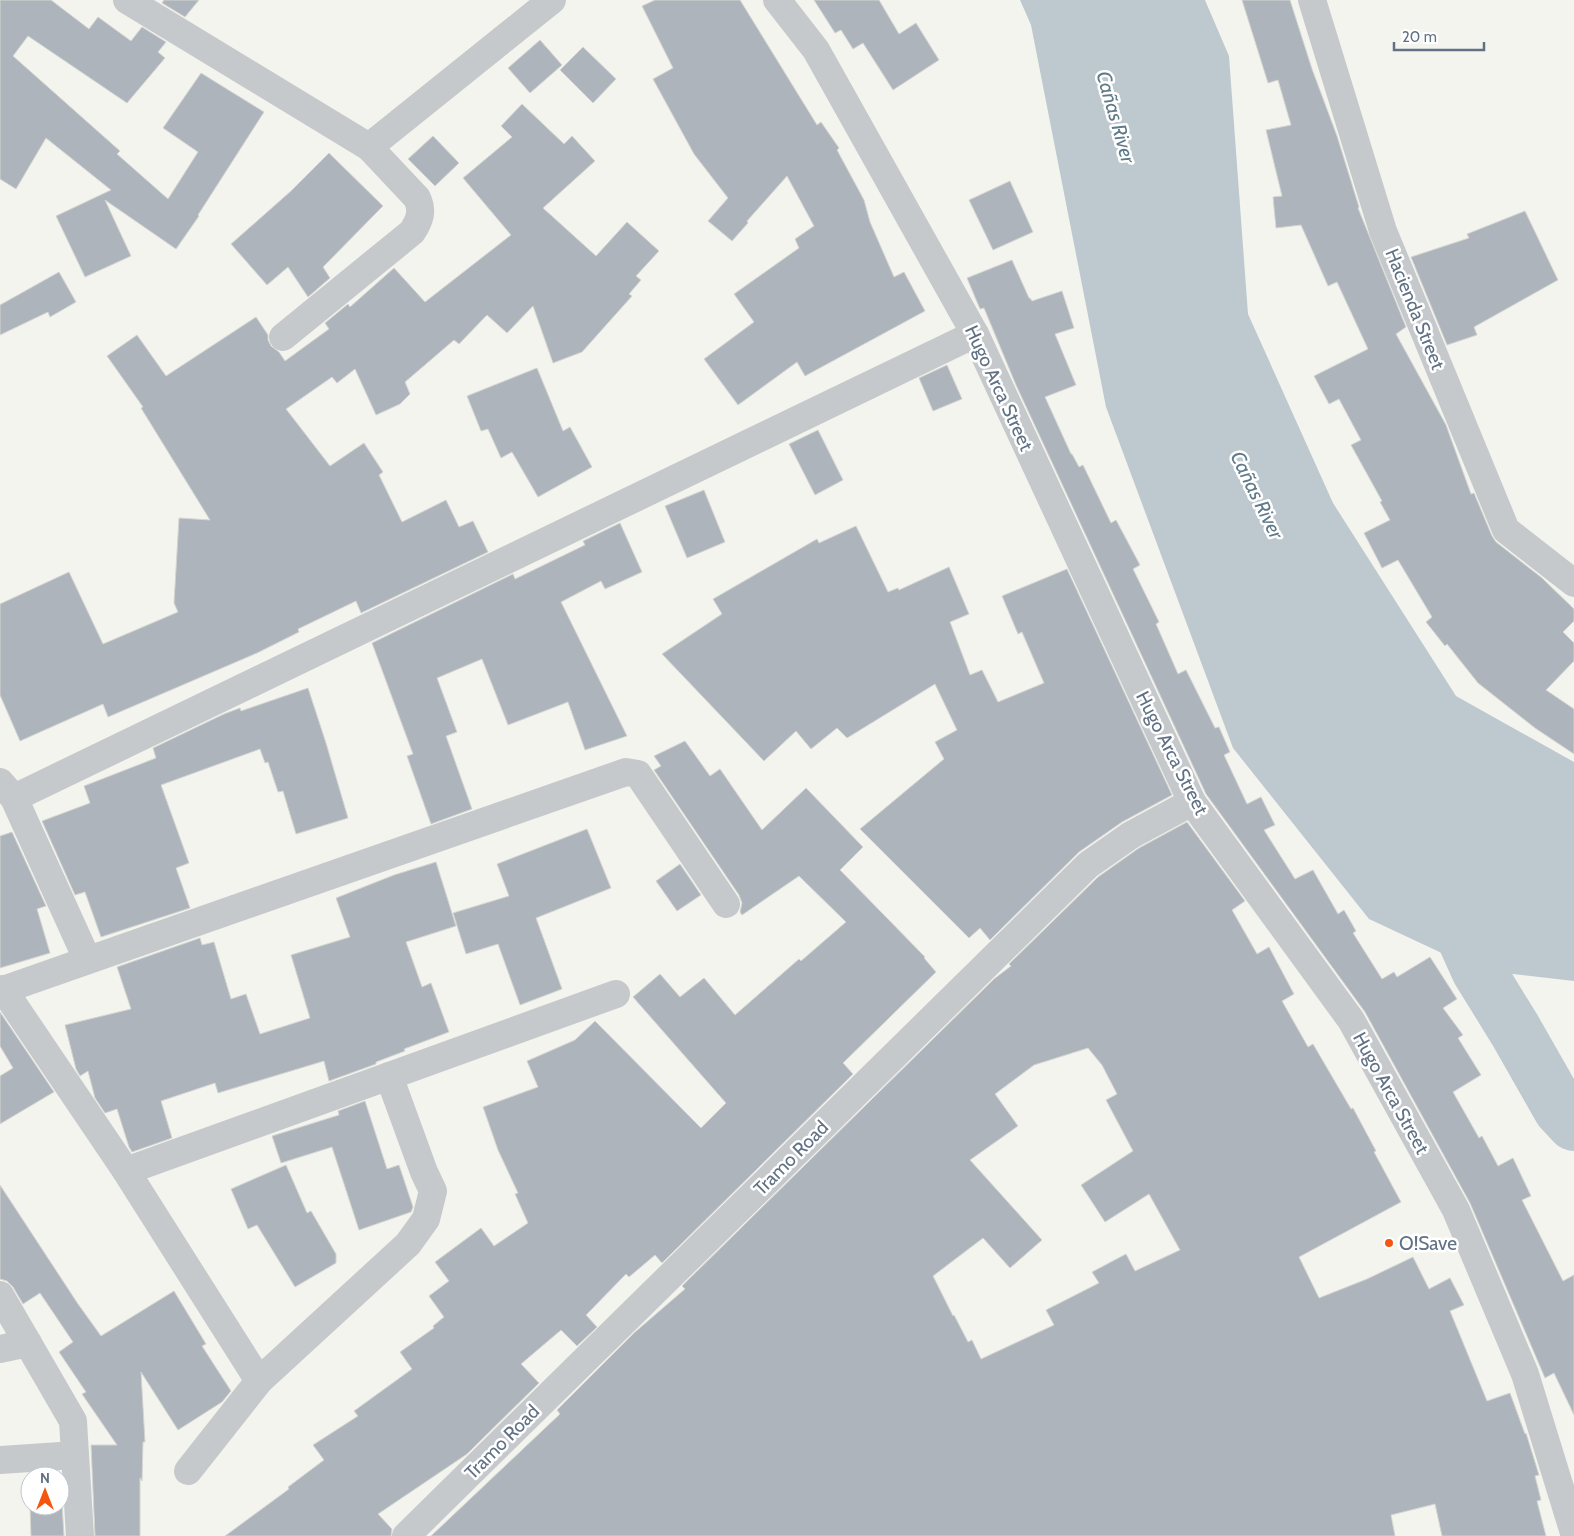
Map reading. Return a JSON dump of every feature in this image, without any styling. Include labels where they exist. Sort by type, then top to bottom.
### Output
[{"type":"street","points":[[127,0],[369,147],[417,198],[420,205],[420,215],[418,224],[412,232],[283,337]]},
{"type":"street","points":[[369,147],[552,0]]},
{"type":"street","name":"Hugo Arca Street","points":[[777,0],[816,50],[975,334],[1192,802],[1351,1020],[1456,1210],[1526,1374],[1574,1533]]},
{"type":"street","name":"Hacienda Street","points":[[1312,0],[1383,231],[1506,530],[1574,583]]},
{"type":"street","points":[[87,959],[7,790],[975,334]]},
{"type":"street","points":[[259,1381],[126,1171],[2,990],[626,772],[638,774],[726,904]]},
{"type":"street","name":"Tramo Road","points":[[406,1536],[1088,865],[1130,835],[1192,802]]},
{"type":"street","points":[[126,1171],[616,994]]},
{"type":"street","points":[[188,1471],[259,1381],[408,1244],[426,1219],[432,1191],[390,1076]]},
{"type":"street","points":[[0,1295],[73,1421],[80,1536]]},
{"type":"street","points":[[0,1349],[28,1343]]},
{"type":"street","points":[[0,1460],[75,1455]]},
{"type":"water","name":"Cañas River","points":[[1020,0],[1205,0],[1229,56],[1248,314],[1333,503],[1456,696],[1574,762],[1574,981],[1478,970],[1369,919],[1233,748],[1106,407],[1031,25]]},
{"type":"building","points":[[0,0],[51,0],[89,29],[98,17],[131,41],[142,27],[166,42],[158,52],[165,58],[127,103],[28,36],[13,56],[120,151],[117,154],[168,199],[198,152],[163,128],[201,73],[264,112],[199,216],[176,249],[105,200],[131,256],[85,277],[56,216],[111,190],[46,138],[16,189],[0,179]]},
{"type":"building","points":[[164,0],[199,0],[185,17],[162,3]]},
{"type":"building","points":[[655,0],[740,0],[817,125],[821,122],[839,148],[837,150],[864,200],[870,222],[894,277],[904,272],[925,311],[805,376],[797,362],[738,405],[704,359],[754,322],[734,294],[799,248],[795,239],[814,226],[787,176],[732,241],[708,221],[728,198],[694,154],[653,79],[673,68],[642,6]]},
{"type":"building","points":[[814,0],[879,0],[899,34],[916,23],[939,60],[893,90],[863,43],[853,49],[841,30],[835,33]]},
{"type":"building","points":[[1242,0],[1290,0],[1312,69],[1337,136],[1358,208],[1406,327],[1396,334],[1446,425],[1471,494],[1474,493],[1492,536],[1496,542],[1542,578],[1574,609],[1574,621],[1563,632],[1574,643],[1574,661],[1546,690],[1574,709],[1574,754],[1535,728],[1478,683],[1447,644],[1445,646],[1426,622],[1432,617],[1398,560],[1382,568],[1364,533],[1390,520],[1380,502],[1382,501],[1351,445],[1361,440],[1339,399],[1329,404],[1314,376],[1368,349],[1337,282],[1328,286],[1301,225],[1276,228],[1273,197],[1282,196],[1266,130],[1291,125],[1278,80],[1268,83]]},
{"type":"building","points":[[540,40],[562,65],[530,93],[508,68]]},
{"type":"building","points":[[583,47],[616,79],[593,103],[560,70]]},
{"type":"building","points":[[522,104],[564,144],[572,136],[595,161],[543,208],[596,256],[627,222],[659,251],[636,276],[641,280],[629,294],[632,296],[582,352],[553,363],[533,306],[507,333],[487,315],[459,344],[454,340],[405,382],[410,394],[400,404],[376,415],[355,369],[337,383],[332,377],[286,409],[330,466],[364,443],[383,472],[379,475],[402,522],[446,500],[459,527],[473,521],[488,552],[361,613],[356,601],[298,629],[299,632],[257,653],[108,717],[103,704],[20,741],[0,695],[0,604],[69,572],[103,644],[178,612],[174,603],[179,518],[210,520],[141,408],[143,407],[107,356],[137,335],[166,376],[256,317],[268,335],[271,346],[279,352],[285,361],[329,329],[325,323],[348,304],[350,307],[394,268],[425,302],[511,235],[463,178],[512,137],[501,126]]},
{"type":"building","points":[[433,136],[459,163],[435,186],[408,159]]},
{"type":"building","points":[[329,153],[383,206],[323,267],[330,278],[308,297],[288,267],[267,285],[231,244],[291,191]]},
{"type":"building","points":[[1010,181],[1033,232],[993,250],[969,200]]},
{"type":"building","points":[[1525,211],[1558,280],[1474,327],[1477,335],[1447,345],[1411,257],[1469,238],[1467,234]]},
{"type":"building","points":[[1012,260],[1032,301],[1062,291],[1074,328],[1055,334],[1076,385],[1045,397],[1071,454],[1079,467],[1083,465],[1111,523],[1116,520],[1140,565],[1133,569],[1159,622],[1156,624],[1178,674],[1186,670],[1215,728],[1219,727],[1230,752],[1224,755],[1247,804],[1261,797],[1275,825],[1264,830],[1295,879],[1313,870],[1338,914],[1344,910],[1356,931],[1353,933],[1382,979],[1394,972],[1397,977],[1430,957],[1457,999],[1443,1008],[1463,1035],[1458,1038],[1481,1075],[1453,1092],[1479,1138],[1482,1136],[1498,1166],[1513,1158],[1531,1196],[1522,1200],[1563,1281],[1574,1275],[1574,1415],[1554,1373],[1545,1378],[1470,1203],[1365,1012],[1206,794],[1016,385],[984,308],[980,309],[967,278]]},
{"type":"building","points":[[59,272],[76,302],[50,317],[48,312],[0,335],[0,305]]},
{"type":"building","points":[[947,365],[962,399],[933,411],[919,378]]},
{"type":"building","points":[[537,368],[563,431],[570,427],[592,467],[538,497],[512,452],[501,458],[488,429],[481,431],[467,396]]},
{"type":"building","points":[[818,430],[843,480],[815,495],[789,444]]},
{"type":"building","points":[[704,490],[725,542],[687,558],[665,506]]},
{"type":"building","points":[[620,523],[642,572],[605,589],[601,581],[561,602],[627,736],[585,750],[568,702],[508,725],[482,659],[437,678],[457,732],[446,736],[472,809],[431,824],[407,756],[413,754],[372,643],[513,574],[515,579],[585,545],[583,541]]},
{"type":"building","points":[[856,526],[888,592],[898,588],[899,590],[949,567],[969,614],[950,622],[970,675],[982,670],[998,702],[1044,683],[1022,632],[1018,634],[1002,596],[1067,569],[1172,795],[1122,822],[1079,852],[990,940],[980,928],[969,938],[860,829],[944,759],[935,742],[957,730],[935,684],[847,738],[837,728],[811,749],[796,731],[764,761],[662,654],[722,614],[713,599],[817,539],[819,543]]},
{"type":"building","points":[[308,688],[348,818],[296,834],[283,791],[278,792],[268,762],[265,763],[260,749],[161,785],[189,863],[176,868],[190,908],[101,937],[85,892],[75,895],[42,821],[90,803],[84,786],[156,758],[153,748],[224,714],[240,708],[241,711]]},
{"type":"building","points":[[685,741],[710,776],[720,769],[762,830],[806,788],[863,847],[840,870],[925,957],[936,972],[843,1063],[853,1074],[662,1263],[655,1255],[629,1277],[626,1274],[586,1315],[597,1327],[577,1346],[561,1330],[521,1364],[539,1383],[467,1454],[378,1514],[392,1529],[391,1536],[225,1536],[289,1489],[288,1487],[324,1460],[313,1445],[358,1416],[354,1411],[412,1369],[400,1352],[434,1328],[433,1326],[444,1317],[429,1296],[449,1281],[435,1262],[481,1228],[494,1246],[528,1223],[515,1194],[518,1193],[498,1150],[483,1107],[538,1087],[527,1061],[575,1040],[595,1021],[701,1128],[726,1103],[633,997],[660,974],[680,997],[704,978],[735,1015],[799,959],[801,961],[846,922],[799,876],[742,915],[740,912],[742,903],[739,895],[654,770],[661,766],[654,756]]},
{"type":"building","points":[[1187,822],[1245,901],[1232,910],[1257,954],[1269,947],[1294,994],[1282,1001],[1308,1047],[1313,1044],[1351,1109],[1353,1108],[1401,1202],[1299,1257],[1319,1298],[1367,1279],[1413,1257],[1429,1289],[1450,1278],[1464,1305],[1450,1311],[1487,1401],[1510,1393],[1526,1433],[1539,1475],[1535,1476],[1541,1500],[1537,1501],[1546,1536],[1442,1536],[1435,1504],[1391,1515],[1395,1536],[431,1536],[560,1414],[557,1410],[634,1333],[685,1289],[682,1286],[994,979],[1011,966],[1009,964],[1098,877],[1139,848]],"holes":[[[1088,1048],[1102,1065],[1117,1094],[1106,1100],[1133,1151],[1081,1185],[1105,1222],[1149,1194],[1180,1250],[1135,1271],[1126,1254],[1092,1272],[1099,1283],[1046,1310],[1054,1325],[981,1359],[972,1340],[968,1342],[933,1276],[983,1238],[1010,1268],[1042,1240],[970,1160],[1018,1126],[995,1094],[1034,1065]]]},
{"type":"building","points":[[587,829],[611,888],[536,918],[562,989],[520,1005],[498,944],[466,954],[453,913],[509,896],[497,864]]},
{"type":"building","points":[[12,832],[46,906],[37,909],[50,953],[0,968],[0,836]]},
{"type":"building","points":[[436,862],[456,926],[406,942],[422,987],[431,983],[449,1032],[404,1049],[405,1051],[376,1062],[376,1064],[329,1081],[324,1061],[218,1093],[215,1083],[161,1101],[172,1138],[132,1152],[117,1109],[105,1113],[95,1098],[88,1071],[80,1076],[76,1069],[65,1025],[131,1009],[117,967],[200,938],[202,945],[214,942],[231,999],[246,994],[260,1034],[310,1018],[291,955],[350,937],[336,898],[394,875]]},
{"type":"building","points":[[680,864],[701,895],[677,911],[656,881]]},
{"type":"building","points":[[0,1012],[54,1092],[0,1124],[0,1076],[13,1068],[0,1046]]},
{"type":"building","points":[[365,1101],[387,1169],[399,1165],[413,1207],[411,1212],[359,1230],[332,1147],[281,1163],[272,1136],[339,1115],[338,1111]]},
{"type":"building","points":[[286,1165],[307,1213],[311,1211],[336,1254],[336,1263],[295,1287],[257,1225],[248,1229],[231,1189]]},
{"type":"building","points":[[0,1185],[101,1336],[174,1291],[206,1344],[202,1346],[231,1391],[222,1402],[178,1430],[141,1372],[145,1442],[143,1442],[142,1481],[140,1478],[140,1536],[95,1536],[91,1445],[117,1445],[82,1394],[86,1392],[59,1352],[73,1342],[40,1293],[23,1304],[13,1287],[7,1281],[0,1279]]},
{"type":"building","points":[[30,1516],[63,1516],[64,1536],[31,1536]]},
{"type":"waterway","points":[[1448,903],[1478,970],[1560,1109],[1574,1124]]},
{"type":"place","name":"O!Save","points":[[1389,1243]]}]
